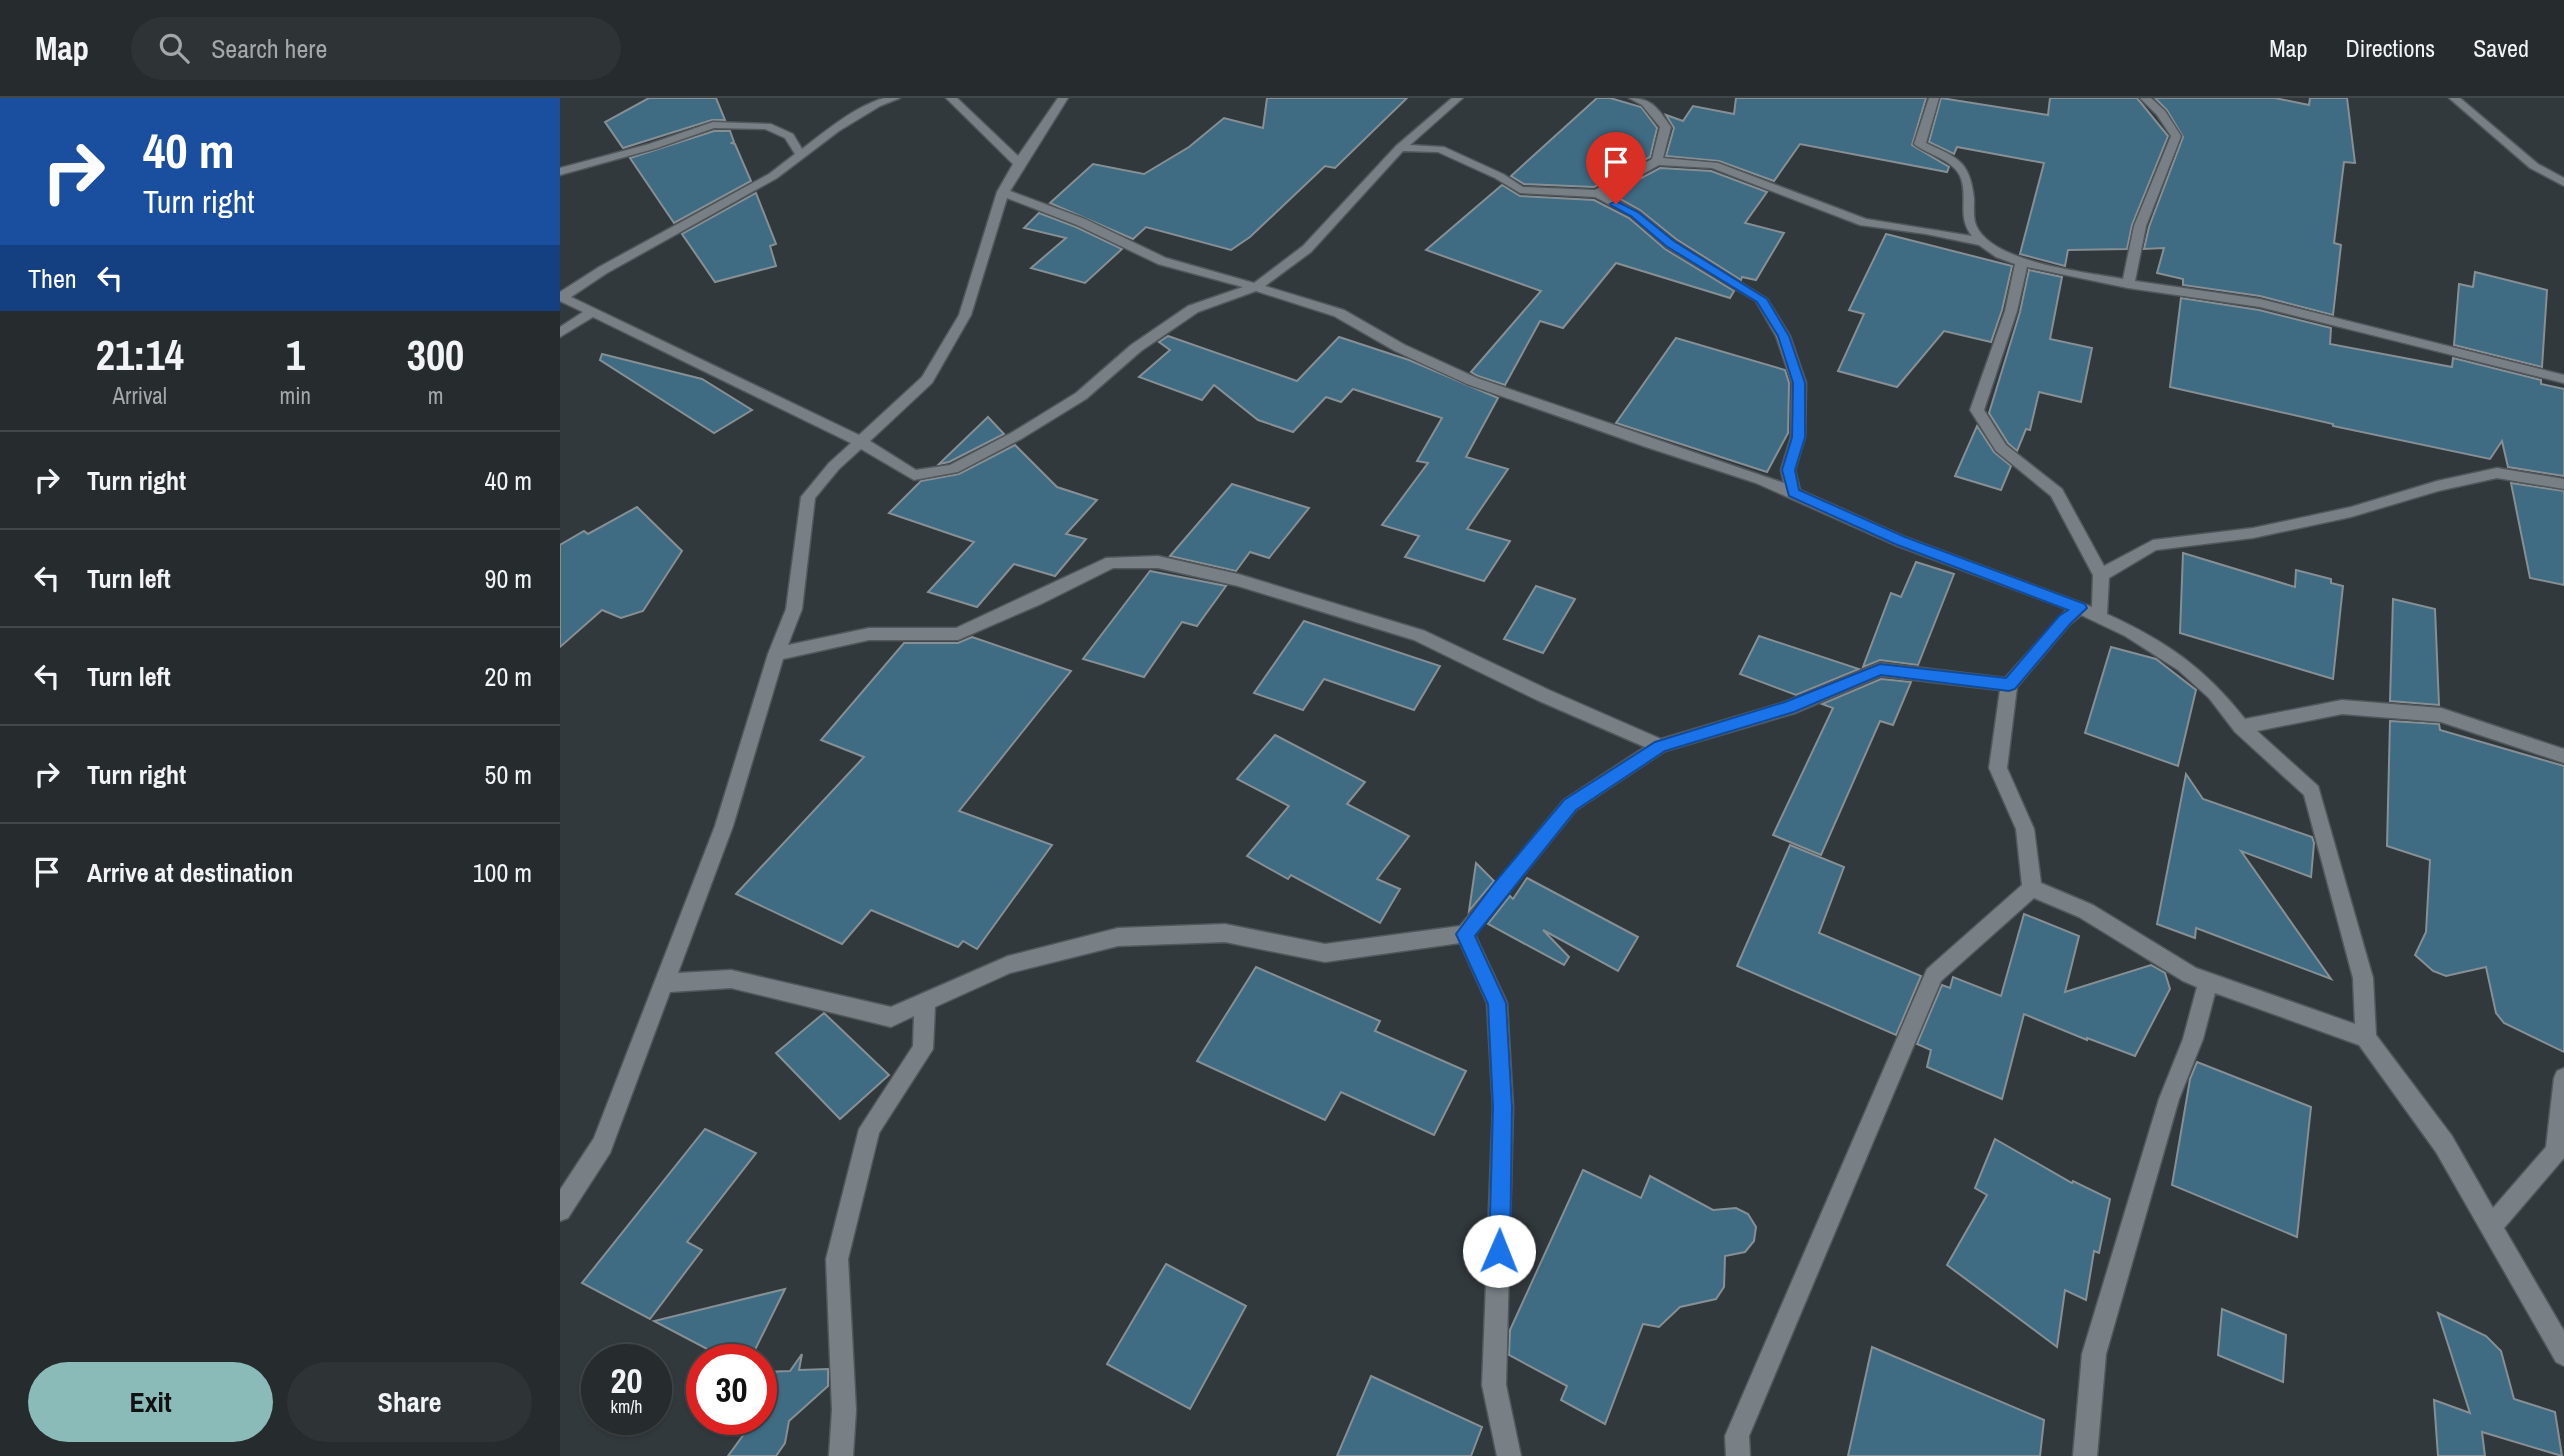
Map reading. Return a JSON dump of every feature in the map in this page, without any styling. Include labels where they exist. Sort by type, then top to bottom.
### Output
[{"type":"street","points":[[561,297],[773,176],[800,154],[876,104],[895,98]]},
{"type":"street","points":[[951,98],[1019,163]]},
{"type":"street","points":[[564,1196],[602,1145],[724,826],[776,654],[794,609],[808,497],[834,466],[927,380],[965,314],[1003,192],[1019,163],[1063,98]]},
{"type":"street","points":[[561,297],[861,442],[915,475],[953,468],[1016,436],[1081,396],[1136,348],[1193,309],[1256,287],[1307,249],[1400,148],[1458,98]]},
{"type":"street","points":[[1634,98],[1646,103],[1666,127],[1657,161]]},
{"type":"street","points":[[1934,98],[1920,144],[1950,159],[1966,176],[1970,226],[1983,242],[2000,254],[2022,262],[2127,284],[2260,303],[2564,379]]},
{"type":"street","points":[[2127,284],[2140,226],[2176,136],[2161,113],[2145,98]]},
{"type":"street","points":[[2454,98],[2534,166],[2564,183]]},
{"type":"street","points":[[560,172],[653,146],[713,125],[766,126],[789,136],[800,154]]},
{"type":"street","points":[[1400,148],[1440,149],[1499,176],[1520,190],[1597,194],[1635,214],[1670,244],[1761,299],[1783,336],[1799,383],[1798,437],[1788,470],[1793,493]]},
{"type":"street","points":[[1597,194],[1657,161],[1714,165],[1864,222],[1927,230],[1983,242]]},
{"type":"street","points":[[1003,192],[1082,222],[1124,245],[1162,261],[1339,313],[1399,348],[1472,381],[1651,444],[1761,478],[1900,541],[2080,608],[2131,632],[2184,665],[2215,693],[2241,727],[2312,791],[2363,978],[2366,1038],[2444,1144],[2564,1354]]},
{"type":"street","points":[[2022,262],[2011,311],[1977,410],[2001,448],[2057,493],[2101,575],[2099,617]]},
{"type":"street","points":[[560,333],[592,312]]},
{"type":"street","points":[[2101,575],[2153,545],[2253,533],[2351,512],[2437,486],[2497,473],[2564,484]]},
{"type":"street","points":[[776,654],[869,634],[958,634],[1111,562],[1158,562],[1238,580],[1419,635],[1543,695],[1660,746]]},
{"type":"street","points":[[2032,888],[2025,829],[1997,768],[2009,685],[2064,620],[2080,608]]},
{"type":"street","points":[[664,983],[731,979],[891,1017],[1008,965],[1118,937],[1225,933],[1325,953],[1465,934],[1570,805],[1660,746],[1789,708],[1880,669],[2009,685]]},
{"type":"street","points":[[2241,727],[2342,707],[2441,715],[2564,756]]},
{"type":"street","points":[[2032,888],[2086,911],[2190,975],[2366,1038]]},
{"type":"street","points":[[1738,1456],[1737,1436],[1934,975],[2032,888]]},
{"type":"street","points":[[1465,934],[1497,1003],[1503,1107],[1494,1385],[1509,1456]]},
{"type":"street","points":[[2085,1456],[2094,1354],[2169,1099],[2193,1039],[2208,981]]},
{"type":"street","points":[[841,1456],[844,1410],[837,1259],[870,1129],[923,1049],[925,1002]]},
{"type":"street","points":[[2490,1227],[2556,1152],[2564,1078]]},
{"type":"building","points":[[649,98],[716,98],[725,120],[712,120],[623,148],[605,122]]},
{"type":"building","points":[[1267,98],[1407,98],[1335,168],[1325,166],[1250,237],[1231,250],[1146,227],[1133,239],[1050,203],[1093,164],[1144,174],[1189,147],[1224,118],[1263,128]]},
{"type":"building","points":[[1597,98],[1610,98],[1641,107],[1657,128],[1650,157],[1594,187],[1524,184],[1511,176]]},
{"type":"building","points":[[1736,98],[1926,98],[1912,145],[1949,167],[1947,172],[1800,144],[1774,181],[1719,161],[1666,156],[1674,128],[1666,115],[1683,121],[1693,106],[1734,114]]},
{"type":"building","points":[[1941,98],[2048,115],[2050,98],[2137,98],[2168,136],[2132,225],[2127,249],[2068,250],[2065,266],[2020,254],[2044,163],[1957,147],[1954,154],[1929,142]]},
{"type":"building","points":[[2155,98],[2275,98],[2309,105],[2310,98],[2347,98],[2355,163],[2344,162],[2334,243],[2341,245],[2333,315],[2260,296],[2183,285],[2183,279],[2157,273],[2164,248],[2144,249],[2149,227],[2183,137],[2167,110]]},
{"type":"building","points":[[714,131],[730,131],[734,142],[732,143],[735,144],[751,181],[674,223],[630,158]]},
{"type":"building","points":[[1660,168],[1711,171],[1767,192],[1745,223],[1784,233],[1756,280],[1742,277],[1741,280],[1676,239],[1640,210],[1611,194]]},
{"type":"building","points":[[1502,185],[1520,196],[1594,200],[1629,218],[1665,249],[1734,291],[1730,298],[1616,263],[1563,328],[1540,321],[1505,385],[1478,376],[1471,372],[1541,291],[1426,250]]},
{"type":"building","points":[[756,193],[776,244],[770,246],[776,266],[715,282],[682,234]]},
{"type":"building","points":[[1039,213],[1122,249],[1085,283],[1031,268],[1066,238],[1024,228]]},
{"type":"building","points":[[1886,234],[2012,266],[1991,342],[1944,331],[1897,387],[1838,371],[1864,314],[1849,310]]},
{"type":"building","points":[[2029,270],[2062,277],[2050,339],[2092,348],[2081,402],[2039,392],[2030,430],[2026,429],[2017,451],[2008,443],[1989,413],[2020,312]]},
{"type":"building","points":[[2475,272],[2547,290],[2542,367],[2454,345],[2459,284],[2473,287]]},
{"type":"building","points":[[2181,298],[2259,310],[2331,328],[2330,344],[2452,367],[2453,358],[2541,380],[2541,384],[2564,389],[2564,476],[2508,467],[2502,441],[2490,459],[2333,426],[2170,387]]},
{"type":"building","points":[[1168,336],[1297,381],[1339,337],[1409,360],[1498,398],[1466,457],[1508,469],[1467,529],[1510,541],[1484,581],[1405,557],[1419,536],[1382,525],[1428,463],[1417,461],[1442,418],[1353,389],[1341,402],[1326,397],[1293,432],[1258,420],[1214,385],[1202,400],[1139,377],[1170,350],[1159,342]]},
{"type":"building","points":[[1676,338],[1785,370],[1789,383],[1788,433],[1767,472],[1616,423]]},
{"type":"building","points":[[602,354],[702,379],[752,410],[714,433],[600,360]]},
{"type":"building","points":[[988,417],[1004,434],[949,462],[939,464]]},
{"type":"building","points":[[1977,426],[1994,452],[2011,466],[2001,490],[1955,476]]},
{"type":"building","points":[[1015,445],[1057,487],[1097,500],[1066,534],[1086,539],[1055,576],[1014,564],[977,607],[928,592],[974,542],[889,513],[921,481],[959,474]]},
{"type":"building","points":[[2511,483],[2564,491],[2564,585],[2530,578]]},
{"type":"building","points":[[1232,484],[1309,508],[1269,558],[1250,552],[1236,571],[1170,556]]},
{"type":"building","points":[[637,507],[682,551],[643,611],[621,618],[602,610],[560,647],[560,545],[584,531],[588,534]]},
{"type":"building","points":[[2183,553],[2295,587],[2296,570],[2331,579],[2331,583],[2343,586],[2333,679],[2180,633]]},
{"type":"building","points":[[1916,562],[1954,574],[1918,665],[1880,660],[1863,667],[1891,593],[1901,597]]},
{"type":"building","points":[[1150,571],[1226,586],[1197,626],[1182,622],[1144,677],[1083,659]]},
{"type":"building","points":[[1536,586],[1575,599],[1543,653],[1504,639]]},
{"type":"building","points":[[2393,599],[2435,609],[2439,705],[2390,701]]},
{"type":"building","points":[[1304,621],[1440,666],[1414,710],[1324,679],[1303,710],[1254,693]]},
{"type":"building","points":[[1759,636],[1859,669],[1796,695],[1740,674]]},
{"type":"building","points":[[972,637],[1071,671],[959,811],[1052,845],[977,949],[963,941],[958,947],[871,910],[842,944],[736,894],[864,757],[821,740],[904,643],[958,643]]},
{"type":"building","points":[[2111,647],[2156,659],[2196,690],[2178,766],[2085,733]]},
{"type":"building","points":[[1881,679],[1911,682],[1893,725],[1880,721],[1821,855],[1773,835],[1833,708],[1822,704]]},
{"type":"building","points":[[2390,721],[2439,724],[2440,730],[2564,766],[2564,1052],[2504,1023],[2496,1013],[2486,967],[2446,976],[2433,971],[2415,955],[2426,932],[2430,860],[2387,846]]},
{"type":"building","points":[[1275,735],[1365,782],[1347,804],[1409,836],[1377,879],[1400,889],[1380,923],[1291,875],[1288,879],[1247,856],[1289,806],[1237,779]]},
{"type":"building","points":[[2186,774],[2203,799],[2312,837],[2314,843],[2311,877],[2241,851],[2331,979],[2196,928],[2195,938],[2157,924]]},
{"type":"building","points":[[1790,845],[1844,867],[1819,933],[1921,976],[1896,1035],[1737,966]]},
{"type":"building","points":[[1476,863],[1494,881],[1469,911]]},
{"type":"building","points":[[1527,878],[1638,937],[1618,971],[1543,930],[1569,957],[1564,965],[1488,924],[1510,896],[1513,899]]},
{"type":"building","points":[[2024,914],[2079,936],[2065,992],[2151,965],[2165,973],[2170,989],[2135,1056],[2024,1014],[2002,1099],[1927,1067],[1931,1050],[1917,1044],[1942,985],[1950,988],[1953,977],[2001,996]]},
{"type":"building","points":[[1256,967],[1380,1021],[1375,1031],[1466,1071],[1434,1135],[1341,1092],[1325,1120],[1197,1061]]},
{"type":"building","points":[[824,1013],[889,1075],[840,1119],[776,1053]]},
{"type":"building","points":[[2197,1062],[2311,1107],[2297,1237],[2172,1185],[2190,1079]]},
{"type":"building","points":[[705,1129],[756,1153],[687,1242],[702,1250],[650,1319],[582,1283]]},
{"type":"building","points":[[1995,1139],[2072,1183],[2073,1181],[2110,1199],[2099,1253],[2094,1251],[2086,1300],[2065,1290],[2057,1347],[1947,1265],[1987,1195],[1975,1188]]},
{"type":"building","points":[[1583,1170],[1641,1198],[1650,1176],[1713,1210],[1736,1208],[1748,1214],[1756,1227],[1754,1241],[1745,1252],[1725,1256],[1724,1287],[1716,1299],[1680,1307],[1659,1327],[1643,1324],[1605,1424],[1561,1400],[1567,1386],[1509,1355],[1510,1330]]},
{"type":"building","points":[[1166,1264],[1246,1306],[1190,1409],[1107,1364]]},
{"type":"building","points":[[785,1289],[758,1344],[698,1344],[654,1321]]},
{"type":"building","points":[[2222,1309],[2286,1335],[2283,1382],[2218,1355]]},
{"type":"building","points":[[2438,1313],[2486,1336],[2501,1351],[2514,1399],[2555,1412],[2562,1456],[2482,1432],[2485,1456],[2438,1456],[2434,1400],[2470,1413]]},
{"type":"building","points":[[1872,1347],[2044,1420],[2040,1456],[1848,1456]]},
{"type":"building","points":[[802,1354],[799,1370],[828,1369],[828,1386],[789,1421],[785,1443],[776,1456],[728,1456],[743,1435],[777,1435],[777,1371],[790,1371]]},
{"type":"building","points":[[1371,1376],[1482,1427],[1471,1456],[1337,1456]]},
{"type":"route","points":[[1499,1251],[1503,1107],[1497,1003],[1465,934],[1570,805],[1660,746],[1789,708],[1880,669],[2009,685],[2064,620],[2080,608],[1900,541],[1793,493],[1788,470],[1798,437],[1799,383],[1783,336],[1761,299],[1670,244],[1635,214],[1616,204]]}]
